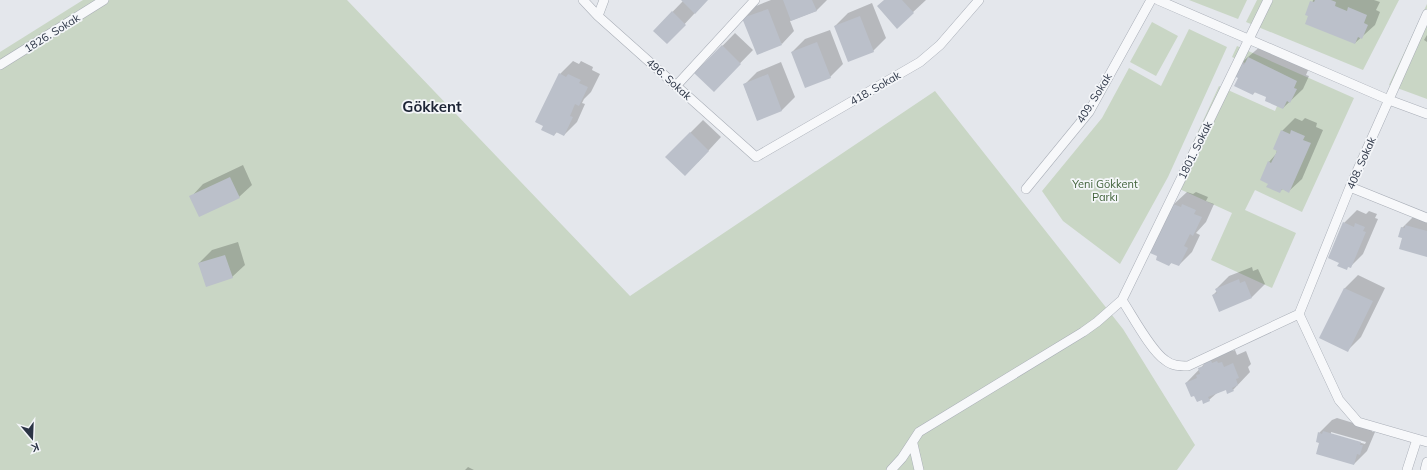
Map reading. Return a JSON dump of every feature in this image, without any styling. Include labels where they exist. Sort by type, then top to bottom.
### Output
[{"type":"street","name":"1826. Sokak","points":[[0,65],[104,0]]},
{"type":"street","name":"496. Sokak","points":[[583,0],[598,16],[756,157]]},
{"type":"street","points":[[598,16],[604,0]]},
{"type":"street","points":[[676,86],[755,0]]},
{"type":"street","name":"418. Sokak","points":[[756,157],[920,62],[943,41],[979,0]]},
{"type":"street","name":"409. Sokak","points":[[1026,189],[1089,112],[1151,0]]},
{"type":"street","points":[[1158,0],[1389,100],[1427,114]]},
{"type":"street","name":"1801. Sokak","points":[[1122,300],[1268,0]]},
{"type":"street","name":"408. Sokak","points":[[1299,314],[1350,187],[1427,14]]},
{"type":"street","points":[[1350,187],[1427,218]]},
{"type":"street","points":[[891,470],[913,444],[920,432],[1083,332],[1110,312],[1122,300],[1158,355],[1170,364],[1182,366],[1188,366],[1299,314],[1339,400],[1358,422],[1427,442]]},
{"type":"street","points":[[1407,470],[1417,439]]},
{"type":"street","points":[[913,444],[919,470]]},
{"type":"street","points":[[1425,470],[1427,462]]},
{"type":"green space","points":[[83,0],[347,0],[630,296],[935,91],[1123,329],[1195,445],[1177,470],[0,470],[0,52]]},
{"type":"green space","points":[[1189,0],[1247,0],[1238,19]]},
{"type":"green space","points":[[1257,0],[1399,0],[1363,70],[1246,22]]},
{"type":"green space","points":[[1427,4],[1427,99],[1389,85]]},
{"type":"green space","points":[[1152,22],[1178,36],[1156,76],[1130,62]]},
{"type":"green space","name":"Yeni Gökkent Parkı","points":[[1189,29],[1227,47],[1168,177],[1120,264],[1063,221],[1042,191],[1102,118],[1129,68],[1161,86]]},
{"type":"green space","points":[[1237,46],[1354,98],[1302,212],[1255,190],[1245,210],[1296,233],[1272,288],[1211,260],[1232,213],[1173,186],[1219,86],[1275,111],[1287,82],[1232,57]]},
{"type":"building","points":[[681,0],[708,0],[695,14]]},
{"type":"building","points":[[783,0],[812,0],[817,11],[791,21]]},
{"type":"building","points":[[884,0],[902,0],[914,13],[897,29],[877,6]]},
{"type":"building","points":[[1315,0],[1331,0],[1336,2],[1335,6],[1347,11],[1348,7],[1367,15],[1364,23],[1368,25],[1362,39],[1358,37],[1355,44],[1305,24],[1308,16],[1305,15],[1310,1],[1314,2]]},
{"type":"building","points":[[768,9],[782,45],[757,55],[742,18]]},
{"type":"building","points":[[672,11],[686,25],[667,44],[653,31]]},
{"type":"building","points":[[860,16],[874,52],[848,62],[834,26]]},
{"type":"building","points":[[817,42],[831,78],[805,88],[791,52]]},
{"type":"building","points":[[722,45],[741,64],[714,92],[694,73]]},
{"type":"building","points":[[1248,57],[1297,81],[1294,88],[1297,89],[1290,103],[1287,101],[1283,109],[1265,101],[1266,97],[1254,92],[1253,95],[1234,86],[1238,78],[1234,76],[1241,63],[1244,65]]},
{"type":"building","points":[[559,73],[566,77],[568,74],[581,80],[579,83],[588,87],[579,106],[575,104],[570,116],[573,117],[564,136],[556,132],[554,136],[541,130],[543,126],[535,122]]},
{"type":"building","points":[[768,74],[782,111],[757,121],[743,84]]},
{"type":"building","points":[[1281,130],[1290,134],[1291,130],[1305,136],[1303,140],[1311,143],[1289,193],[1282,189],[1280,193],[1266,187],[1268,184],[1260,180],[1268,161],[1271,163],[1277,151],[1273,149]]},
{"type":"building","points":[[690,132],[709,151],[685,176],[665,157]]},
{"type":"building","points":[[230,177],[240,198],[199,217],[189,196]]},
{"type":"building","points":[[1173,204],[1181,207],[1182,204],[1196,210],[1194,214],[1202,217],[1193,236],[1190,234],[1184,246],[1188,248],[1179,266],[1171,263],[1169,266],[1156,260],[1157,256],[1150,253]]},
{"type":"building","points":[[1343,222],[1354,227],[1355,223],[1365,227],[1363,231],[1366,232],[1351,268],[1348,267],[1347,270],[1337,266],[1339,263],[1328,258]]},
{"type":"building","points":[[1405,225],[1427,231],[1427,257],[1399,249],[1402,238],[1398,237],[1401,227],[1405,228]]},
{"type":"building","points":[[225,255],[233,278],[206,287],[198,263]]},
{"type":"building","points":[[1239,279],[1240,283],[1245,281],[1252,298],[1219,312],[1212,295],[1217,293],[1215,289]]},
{"type":"building","points":[[1344,288],[1373,301],[1348,352],[1319,338]]},
{"type":"building","points":[[1211,360],[1212,363],[1217,361],[1218,363],[1222,362],[1224,367],[1233,363],[1239,378],[1236,379],[1238,385],[1232,388],[1234,391],[1227,394],[1226,390],[1208,397],[1210,401],[1203,404],[1202,400],[1197,402],[1194,396],[1191,397],[1185,383],[1197,378],[1196,375],[1200,374],[1198,368],[1204,366],[1203,363]]},
{"type":"building","points":[[1323,431],[1361,442],[1360,445],[1363,445],[1360,455],[1357,454],[1354,465],[1316,454],[1319,443],[1316,442],[1318,432],[1322,434]]},
{"type":"district","name":"Gökkent","points":[[432,107]]}]
